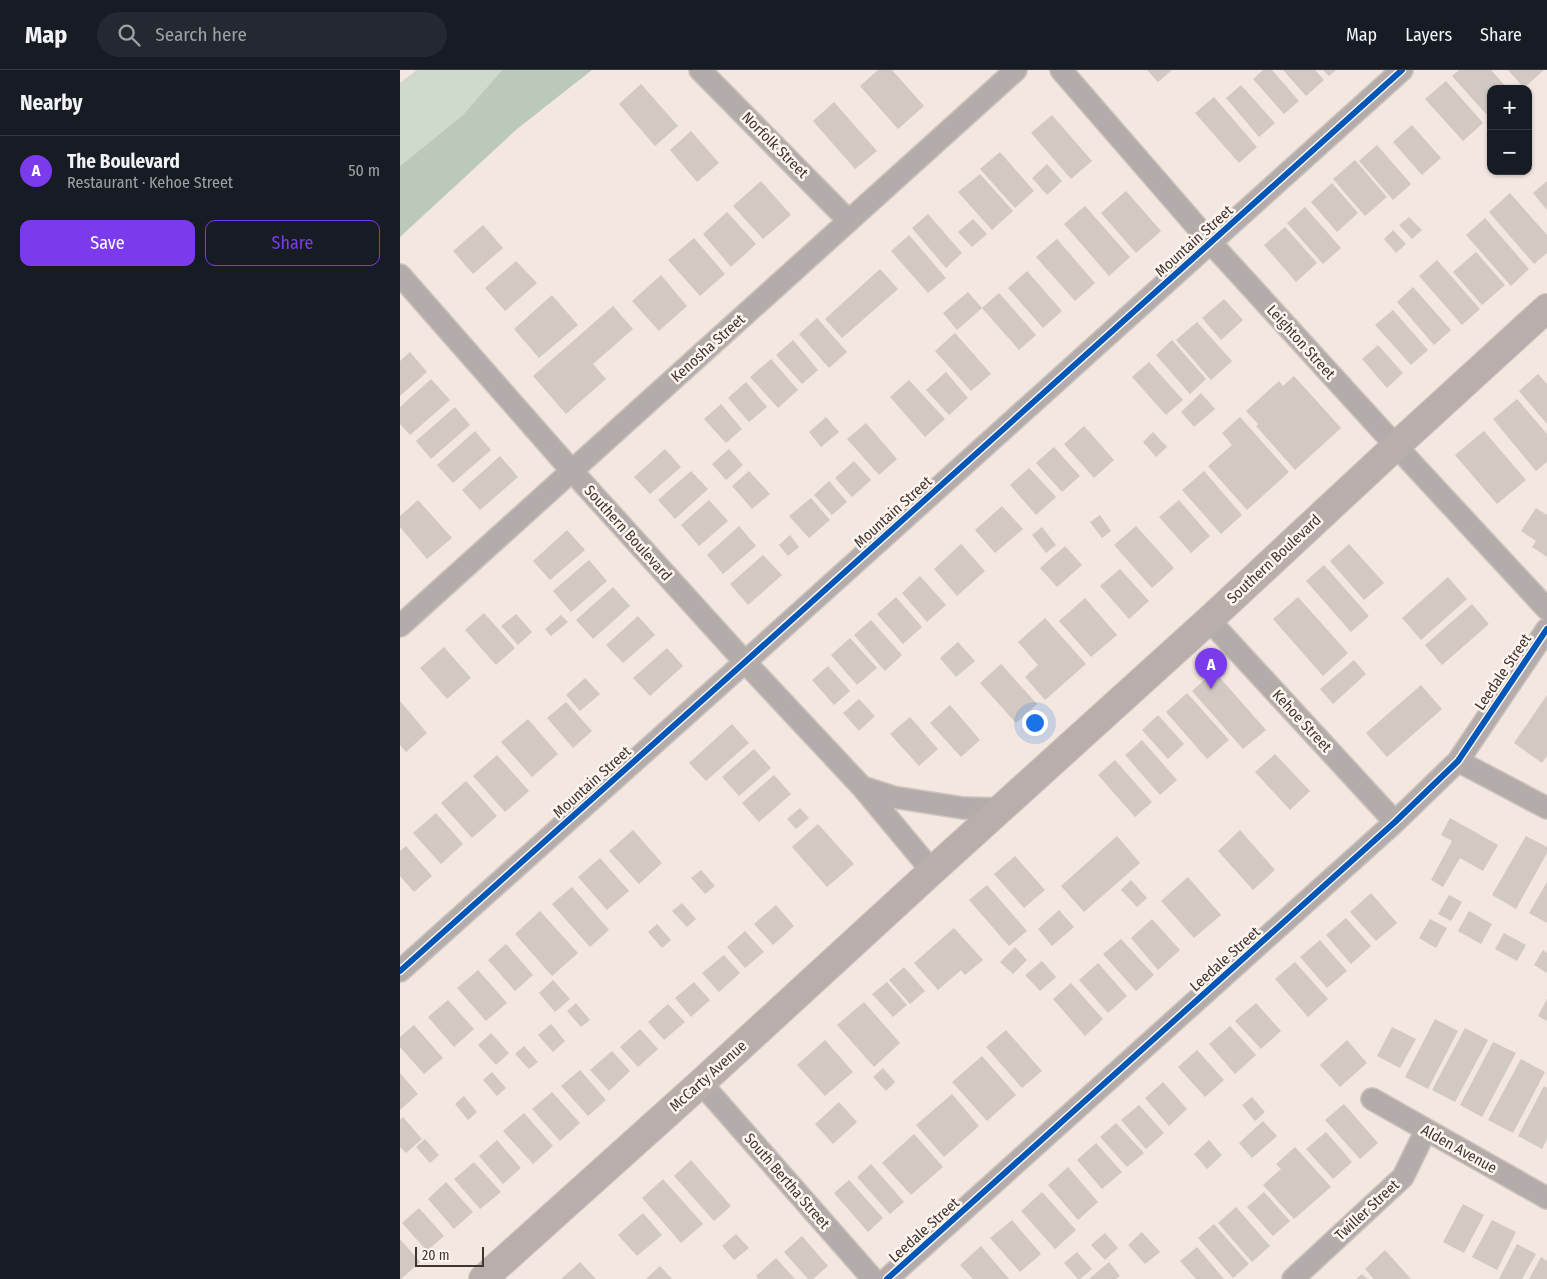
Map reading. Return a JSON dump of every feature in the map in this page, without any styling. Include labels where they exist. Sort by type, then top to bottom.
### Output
[{"type":"main road","name":"Southern Boulevard","points":[[932,871],[1209,620],[1547,308]]},
{"type":"main road","name":"McCarty Avenue","points":[[483,1279],[932,871]]},
{"type":"street","name":"Norfolk Street","points":[[700,70],[849,221]]},
{"type":"street","name":"Kenosha Street","points":[[400,626],[1016,70]]},
{"type":"street","name":"Leighton Street","points":[[1060,70],[1211,243],[1547,609]]},
{"type":"street","name":"Mountain Street","points":[[400,971],[746,662],[1402,70]]},
{"type":"street","name":"Southern Boulevard","points":[[400,275],[572,471],[862,787],[932,871]]},
{"type":"street","name":"Kehoe Street","points":[[1209,620],[1396,822]]},
{"type":"street","name":"Leedale Street","points":[[887,1279],[1396,822],[1458,761],[1547,629]]},
{"type":"street","points":[[1458,761],[1547,808]]},
{"type":"street","name":"Southern Boulevard","points":[[862,787],[893,797],[963,808],[1001,809]]},
{"type":"street","name":"South Bertha Street","points":[[701,1082],[873,1279]]},
{"type":"street","name":"Alden Avenue","points":[[1372,1099],[1547,1198]]},
{"type":"street","name":"Twiller Street","points":[[1293,1279],[1403,1177],[1426,1130]]},
{"type":"green space","points":[[417,70],[502,70],[463,115],[400,166],[400,83]]},
{"type":"green space","points":[[502,70],[592,70],[517,129],[400,237],[400,166],[463,115]]},
{"type":"building","points":[[878,70],[892,70],[924,106],[898,129],[860,86]]},
{"type":"building","points":[[1147,70],[1172,70],[1158,82]]},
{"type":"building","points":[[1263,70],[1272,70],[1299,101],[1284,114],[1253,79]]},
{"type":"building","points":[[1283,70],[1315,70],[1324,80],[1306,96]]},
{"type":"building","points":[[1323,70],[1336,70],[1329,76]]},
{"type":"building","points":[[1459,70],[1491,70],[1504,85],[1487,85],[1486,114],[1452,76]]},
{"type":"building","points":[[1508,70],[1544,70],[1527,85],[1521,85]]},
{"type":"building","points":[[1446,81],[1483,123],[1463,141],[1425,99]]},
{"type":"building","points":[[641,84],[678,126],[655,146],[619,104]]},
{"type":"building","points":[[1241,85],[1275,123],[1259,137],[1226,98]]},
{"type":"building","points":[[1214,97],[1257,147],[1239,163],[1195,113]]},
{"type":"building","points":[[834,102],[877,151],[855,169],[813,121]]},
{"type":"building","points":[[1052,115],[1092,161],[1071,179],[1031,133]]},
{"type":"building","points":[[1412,125],[1441,158],[1422,175],[1393,142]]},
{"type":"building","points":[[691,131],[719,163],[697,182],[670,150]]},
{"type":"building","points":[[1377,145],[1411,184],[1393,200],[1359,161]]},
{"type":"building","points":[[1000,152],[1034,191],[1015,208],[980,169]]},
{"type":"building","points":[[1355,160],[1387,197],[1365,216],[1333,179]]},
{"type":"building","points":[[1047,164],[1062,181],[1047,195],[1032,178]]},
{"type":"building","points":[[980,174],[1013,211],[992,230],[958,192]]},
{"type":"building","points":[[761,181],[791,215],[763,239],[733,206]]},
{"type":"building","points":[[1547,181],[1547,210],[1533,193]]},
{"type":"building","points":[[1332,183],[1358,213],[1337,232],[1311,202]]},
{"type":"building","points":[[1126,191],[1161,231],[1136,253],[1101,213]]},
{"type":"building","points":[[1510,193],[1547,235],[1547,253],[1534,264],[1489,212]]},
{"type":"building","points":[[1085,206],[1130,257],[1109,276],[1064,224]]},
{"type":"building","points":[[1305,207],[1341,248],[1323,264],[1287,223]]},
{"type":"building","points":[[727,212],[756,244],[731,267],[703,234]]},
{"type":"building","points":[[928,214],[962,253],[946,268],[912,228]]},
{"type":"building","points":[[1409,217],[1422,230],[1412,239],[1399,225]]},
{"type":"building","points":[[1485,218],[1529,269],[1511,286],[1466,235]]},
{"type":"building","points":[[973,219],[987,234],[972,247],[958,232]]},
{"type":"building","points":[[483,225],[503,248],[473,274],[453,251]]},
{"type":"building","points":[[1285,227],[1317,263],[1296,282],[1264,245]]},
{"type":"building","points":[[1393,230],[1406,244],[1396,253],[1384,239]]},
{"type":"building","points":[[909,235],[946,278],[928,293],[891,251]]},
{"type":"building","points":[[694,238],[725,274],[700,296],[668,260]]},
{"type":"building","points":[[1057,239],[1095,283],[1075,301],[1036,257]]},
{"type":"building","points":[[1476,252],[1505,285],[1482,305],[1453,272]]},
{"type":"building","points":[[1437,260],[1480,309],[1462,325],[1419,276]]},
{"type":"building","points":[[516,261],[537,283],[505,311],[485,288]]},
{"type":"building","points":[[880,269],[898,289],[842,338],[825,319]]},
{"type":"building","points":[[1027,271],[1062,311],[1043,328],[1008,288]]},
{"type":"building","points":[[661,275],[687,306],[659,331],[632,301]]},
{"type":"building","points":[[1413,287],[1451,330],[1434,345],[1397,302]]},
{"type":"building","points":[[968,292],[982,308],[957,330],[943,313]]},
{"type":"building","points":[[999,293],[1036,335],[1019,350],[982,308]]},
{"type":"building","points":[[552,295],[578,325],[539,358],[514,329]]},
{"type":"building","points":[[1224,299],[1243,320],[1221,340],[1202,318]]},
{"type":"building","points":[[613,306],[633,329],[593,364],[606,379],[566,414],[533,376]]},
{"type":"building","points":[[1393,310],[1428,350],[1411,365],[1375,325]]},
{"type":"building","points":[[817,318],[847,352],[829,368],[799,334]]},
{"type":"building","points":[[1197,322],[1232,361],[1211,380],[1176,340]]},
{"type":"building","points":[[955,333],[991,374],[971,391],[935,351]]},
{"type":"building","points":[[793,340],[818,370],[802,384],[776,355]]},
{"type":"building","points":[[1172,340],[1206,379],[1190,394],[1156,355]]},
{"type":"building","points":[[1378,345],[1403,373],[1387,388],[1362,359]]},
{"type":"building","points":[[410,352],[427,372],[400,396],[400,361]]},
{"type":"building","points":[[771,359],[798,390],[778,408],[750,377]]},
{"type":"building","points":[[1149,362],[1183,400],[1166,415],[1132,377]]},
{"type":"building","points":[[946,372],[968,398],[949,415],[926,390]]},
{"type":"building","points":[[1538,374],[1547,384],[1547,424],[1519,391]]},
{"type":"building","points":[[1294,376],[1341,428],[1295,470],[1256,426],[1258,424],[1246,411],[1279,381],[1283,386]]},
{"type":"building","points":[[431,379],[450,400],[410,435],[400,424],[400,407]]},
{"type":"building","points":[[909,380],[945,419],[925,437],[890,397]]},
{"type":"building","points":[[746,382],[767,407],[749,422],[728,398]]},
{"type":"building","points":[[1201,393],[1215,409],[1194,427],[1181,412]]},
{"type":"building","points":[[1517,399],[1547,434],[1547,462],[1536,471],[1493,419]]},
{"type":"building","points":[[721,404],[742,429],[726,443],[704,419]]},
{"type":"building","points":[[455,407],[470,425],[431,459],[416,441]]},
{"type":"building","points":[[826,417],[839,432],[821,447],[809,432]]},
{"type":"building","points":[[1240,417],[1289,472],[1247,510],[1208,466],[1232,445],[1222,433]]},
{"type":"building","points":[[866,423],[897,459],[879,475],[847,439]]},
{"type":"building","points":[[1084,426],[1114,460],[1094,478],[1064,444]]},
{"type":"building","points":[[475,431],[491,450],[453,483],[437,465]]},
{"type":"building","points":[[1484,431],[1526,480],[1497,504],[1455,455]]},
{"type":"building","points":[[1153,432],[1167,447],[1156,457],[1143,442]]},
{"type":"building","points":[[1054,447],[1080,476],[1062,492],[1036,463]]},
{"type":"building","points":[[665,449],[681,467],[650,494],[634,477]]},
{"type":"building","points":[[729,449],[743,465],[726,480],[712,464]]},
{"type":"building","points":[[500,456],[518,477],[480,510],[462,490]]},
{"type":"building","points":[[854,461],[871,480],[852,497],[835,478]]},
{"type":"building","points":[[1029,468],[1056,497],[1036,515],[1010,485]]},
{"type":"building","points":[[691,471],[708,489],[675,519],[658,500]]},
{"type":"building","points":[[749,471],[770,494],[752,509],[732,486]]},
{"type":"building","points":[[1204,471],[1242,515],[1221,534],[1182,490]]},
{"type":"building","points":[[829,481],[847,502],[832,515],[814,495]]},
{"type":"building","points":[[811,498],[830,520],[809,538],[789,516]]},
{"type":"building","points":[[418,500],[452,538],[427,559],[400,527],[400,516]]},
{"type":"building","points":[[709,500],[728,521],[699,546],[681,525]]},
{"type":"building","points":[[1179,500],[1210,536],[1191,553],[1159,517]]},
{"type":"building","points":[[1002,506],[1023,529],[995,553],[975,530]]},
{"type":"building","points":[[1536,508],[1547,515],[1547,557],[1532,547],[1536,541],[1521,531]]},
{"type":"building","points":[[1100,515],[1111,531],[1102,538],[1090,522]]},
{"type":"building","points":[[739,526],[756,546],[723,574],[707,555]]},
{"type":"building","points":[[1136,526],[1174,568],[1152,588],[1114,545]]},
{"type":"building","points":[[1042,527],[1056,545],[1046,553],[1032,535]]},
{"type":"building","points":[[567,530],[585,550],[550,580],[533,561]]},
{"type":"building","points":[[790,535],[799,547],[788,556],[779,545]]},
{"type":"building","points":[[961,544],[985,571],[957,596],[934,569]]},
{"type":"building","points":[[1349,544],[1384,583],[1364,600],[1330,561]]},
{"type":"building","points":[[1065,546],[1082,565],[1057,587],[1040,568]]},
{"type":"building","points":[[763,555],[782,575],[748,605],[730,584]]},
{"type":"building","points":[[589,560],[607,581],[571,612],[553,591]]},
{"type":"building","points":[[1324,565],[1369,616],[1351,632],[1306,581]]},
{"type":"building","points":[[1120,569],[1149,601],[1129,619],[1100,586]]},
{"type":"building","points":[[920,576],[946,605],[927,622],[902,593]]},
{"type":"building","points":[[1448,577],[1467,599],[1421,640],[1402,618]]},
{"type":"building","points":[[613,587],[630,606],[593,639],[576,620]]},
{"type":"building","points":[[896,597],[922,627],[903,644],[877,614]]},
{"type":"building","points":[[1298,597],[1348,653],[1323,676],[1273,619]]},
{"type":"building","points":[[1085,598],[1117,635],[1091,657],[1059,621]]},
{"type":"building","points":[[1472,604],[1489,624],[1442,665],[1425,645]]},
{"type":"building","points":[[484,613],[515,648],[496,665],[465,630]]},
{"type":"building","points":[[516,614],[532,632],[518,645],[501,626]]},
{"type":"building","points":[[561,615],[568,622],[551,636],[545,629]]},
{"type":"building","points":[[638,616],[655,635],[623,663],[606,645]]},
{"type":"building","points":[[1045,618],[1086,664],[1045,700],[1025,677],[1038,665],[1018,642]]},
{"type":"building","points":[[871,620],[902,655],[885,671],[854,635]]},
{"type":"building","points":[[850,638],[877,668],[857,685],[831,655]]},
{"type":"building","points":[[958,642],[975,661],[956,677],[940,658]]},
{"type":"building","points":[[444,647],[471,678],[447,699],[420,668]]},
{"type":"building","points":[[667,648],[683,666],[650,696],[633,678]]},
{"type":"building","points":[[1354,660],[1366,674],[1333,704],[1320,689]]},
{"type":"building","points":[[1001,664],[1037,704],[1016,723],[980,683]]},
{"type":"building","points":[[828,666],[850,691],[834,705],[812,680]]},
{"type":"building","points":[[1214,671],[1266,730],[1243,749],[1192,691]]},
{"type":"building","points":[[585,678],[600,694],[580,711],[566,695]]},
{"type":"building","points":[[1421,685],[1442,709],[1387,757],[1366,733]]},
{"type":"building","points":[[1187,693],[1229,740],[1207,759],[1166,712]]},
{"type":"building","points":[[1547,695],[1547,756],[1542,763],[1514,743]]},
{"type":"building","points":[[859,699],[875,716],[859,731],[843,713]]},
{"type":"building","points":[[400,701],[427,733],[406,752],[400,745]]},
{"type":"building","points":[[566,702],[592,731],[573,748],[547,718]]},
{"type":"building","points":[[950,705],[980,740],[961,757],[930,723]]},
{"type":"building","points":[[1158,715],[1184,744],[1168,759],[1142,730]]},
{"type":"building","points":[[910,717],[938,749],[919,766],[890,734]]},
{"type":"building","points":[[528,719],[558,754],[532,777],[501,742]]},
{"type":"building","points":[[732,724],[749,743],[706,781],[689,763]]},
{"type":"building","points":[[1142,740],[1177,780],[1160,795],[1125,755]]},
{"type":"building","points":[[754,749],[771,768],[739,796],[722,777]]},
{"type":"building","points":[[1275,754],[1310,791],[1290,810],[1255,772]]},
{"type":"building","points":[[497,755],[529,791],[505,812],[473,776]]},
{"type":"building","points":[[1115,760],[1152,802],[1135,817],[1098,775]]},
{"type":"building","points":[[774,775],[791,794],[759,822],[742,803]]},
{"type":"building","points":[[466,781],[497,816],[472,838],[441,803]]},
{"type":"building","points":[[800,808],[809,818],[796,829],[787,819]]},
{"type":"building","points":[[436,813],[463,844],[441,864],[413,833]]},
{"type":"building","points":[[1450,818],[1498,845],[1483,871],[1460,858],[1443,887],[1431,880],[1452,841],[1441,835]]},
{"type":"building","points":[[818,824],[854,864],[827,887],[792,847]]},
{"type":"building","points":[[633,830],[662,863],[639,884],[609,851]]},
{"type":"building","points":[[1240,830],[1275,870],[1253,890],[1218,851]]},
{"type":"building","points":[[1117,836],[1140,863],[1084,912],[1061,886]]},
{"type":"building","points":[[1526,836],[1547,847],[1547,853],[1516,909],[1492,895]]},
{"type":"building","points":[[406,846],[432,876],[414,892],[400,876],[400,851]]},
{"type":"building","points":[[1015,856],[1045,890],[1024,908],[994,874]]},
{"type":"building","points":[[600,858],[629,891],[607,910],[578,877]]},
{"type":"building","points":[[701,870],[715,886],[705,894],[691,878]]},
{"type":"building","points":[[1188,877],[1221,915],[1194,938],[1161,901]]},
{"type":"building","points":[[1131,880],[1147,898],[1137,907],[1121,890]]},
{"type":"building","points":[[1547,882],[1547,923],[1529,913]]},
{"type":"building","points":[[987,885],[1027,931],[1009,946],[969,900]]},
{"type":"building","points":[[572,887],[609,930],[590,947],[552,904]]},
{"type":"building","points":[[1371,893],[1397,923],[1376,941],[1350,912]]},
{"type":"building","points":[[1449,895],[1462,902],[1451,921],[1438,914]]},
{"type":"building","points":[[682,903],[696,919],[687,927],[672,911]]},
{"type":"building","points":[[776,905],[794,926],[773,945],[754,924]]},
{"type":"building","points":[[1059,910],[1074,927],[1052,946],[1038,929]]},
{"type":"building","points":[[540,911],[578,953],[552,976],[515,934]]},
{"type":"building","points":[[1469,911],[1492,924],[1481,944],[1458,931]]},
{"type":"building","points":[[1346,918],[1371,946],[1351,964],[1326,935]]},
{"type":"building","points":[[1152,919],[1180,950],[1158,970],[1131,938]]},
{"type":"building","points":[[1430,919],[1447,928],[1436,948],[1419,938]]},
{"type":"building","points":[[657,924],[671,940],[662,948],[648,932]]},
{"type":"building","points":[[954,928],[983,960],[965,975],[961,970],[938,990],[914,963]]},
{"type":"building","points":[[745,931],[764,952],[745,968],[727,947]]},
{"type":"building","points":[[1504,933],[1526,945],[1517,961],[1495,949]]},
{"type":"building","points":[[1121,939],[1154,975],[1136,991],[1103,954]]},
{"type":"building","points":[[1320,940],[1347,971],[1327,988],[1300,957]]},
{"type":"building","points":[[506,944],[533,975],[515,991],[488,960]]},
{"type":"building","points":[[1015,947],[1027,960],[1013,974],[1000,962]]},
{"type":"building","points":[[1543,950],[1547,953],[1547,973],[1534,965]]},
{"type":"building","points":[[724,955],[740,973],[719,992],[702,973]]},
{"type":"building","points":[[1042,961],[1056,977],[1040,991],[1025,975]]},
{"type":"building","points":[[1295,962],[1328,999],[1308,1017],[1275,979]]},
{"type":"building","points":[[1098,963],[1127,996],[1108,1013],[1079,980]]},
{"type":"building","points":[[904,967],[925,991],[910,1004],[889,980]]},
{"type":"building","points":[[478,970],[507,1003],[486,1021],[457,988]]},
{"type":"building","points":[[553,980],[570,999],[555,1012],[539,993]]},
{"type":"building","points":[[694,982],[710,1000],[691,1017],[675,998]]},
{"type":"building","points":[[887,982],[907,1005],[893,1017],[872,994]]},
{"type":"building","points":[[1071,983],[1103,1019],[1085,1036],[1053,999]]},
{"type":"building","points":[[1547,999],[1547,1021],[1538,1016]]},
{"type":"building","points":[[448,1000],[474,1029],[454,1047],[428,1017]]},
{"type":"building","points":[[864,1002],[900,1043],[874,1067],[837,1025]]},
{"type":"building","points":[[576,1003],[590,1020],[581,1027],[567,1011]]},
{"type":"building","points":[[1256,1003],[1281,1031],[1261,1049],[1235,1021]]},
{"type":"building","points":[[668,1004],[685,1022],[664,1040],[648,1022]]},
{"type":"building","points":[[1435,1019],[1458,1031],[1428,1089],[1405,1077]]},
{"type":"building","points":[[551,1024],[565,1041],[553,1052],[538,1035]]},
{"type":"building","points":[[414,1025],[443,1058],[424,1074],[400,1047],[400,1037]]},
{"type":"building","points":[[1230,1026],[1256,1055],[1235,1074],[1209,1044]]},
{"type":"building","points":[[1392,1027],[1416,1039],[1400,1068],[1377,1056]]},
{"type":"building","points":[[1465,1028],[1488,1040],[1455,1102],[1432,1090]]},
{"type":"building","points":[[640,1029],[658,1049],[638,1067],[620,1047]]},
{"type":"building","points":[[1006,1030],[1042,1071],[1022,1088],[986,1047]]},
{"type":"building","points":[[491,1033],[509,1053],[496,1065],[478,1045]]},
{"type":"building","points":[[825,1040],[853,1072],[825,1096],[797,1065]]},
{"type":"building","points":[[1347,1040],[1367,1063],[1340,1087],[1320,1065]]},
{"type":"building","points":[[1493,1042],[1516,1053],[1482,1117],[1460,1105]]},
{"type":"building","points":[[524,1046],[538,1062],[529,1069],[515,1054]]},
{"type":"building","points":[[1197,1050],[1224,1080],[1205,1097],[1178,1067]]},
{"type":"building","points":[[612,1051],[630,1071],[609,1091],[590,1070]]},
{"type":"building","points":[[982,1056],[1016,1095],[987,1121],[952,1082]]},
{"type":"building","points":[[1521,1059],[1545,1072],[1513,1133],[1488,1120]]},
{"type":"building","points":[[883,1068],[895,1082],[886,1091],[873,1077]]},
{"type":"building","points":[[580,1070],[606,1100],[588,1116],[561,1086]]},
{"type":"building","points":[[492,1072],[506,1088],[497,1096],[483,1080]]},
{"type":"building","points":[[400,1073],[418,1094],[400,1110]]},
{"type":"building","points":[[1163,1082],[1187,1109],[1169,1126],[1145,1098]]},
{"type":"building","points":[[1544,1086],[1547,1088],[1547,1139],[1542,1149],[1518,1136]]},
{"type":"building","points":[[552,1092],[580,1123],[560,1141],[532,1109]]},
{"type":"building","points":[[952,1094],[979,1126],[944,1157],[916,1125]]},
{"type":"building","points":[[464,1096],[477,1112],[468,1120],[455,1104]]},
{"type":"building","points":[[1252,1097],[1265,1112],[1255,1121],[1242,1105]]},
{"type":"building","points":[[839,1102],[857,1122],[833,1144],[815,1124]]},
{"type":"building","points":[[1344,1104],[1378,1143],[1360,1159],[1325,1120]]},
{"type":"building","points":[[1139,1105],[1164,1133],[1146,1149],[1121,1120]]},
{"type":"building","points":[[524,1113],[553,1146],[533,1164],[503,1131]]},
{"type":"building","points":[[403,1117],[422,1139],[406,1153],[400,1147],[400,1120]]},
{"type":"building","points":[[1263,1121],[1277,1136],[1252,1158],[1239,1143]]},
{"type":"building","points":[[1116,1123],[1144,1153],[1127,1167],[1100,1137]]},
{"type":"building","points":[[1326,1132],[1352,1162],[1333,1179],[1306,1149]]},
{"type":"building","points":[[914,1134],[943,1167],[911,1195],[882,1163]]},
{"type":"building","points":[[425,1139],[439,1155],[430,1163],[416,1147]]},
{"type":"building","points":[[497,1140],[521,1168],[503,1184],[479,1156]]},
{"type":"building","points":[[1209,1140],[1222,1155],[1207,1169],[1194,1154]]},
{"type":"building","points":[[1096,1143],[1122,1172],[1102,1189],[1077,1160]]},
{"type":"building","points":[[1295,1147],[1331,1187],[1294,1219],[1263,1185],[1281,1169],[1276,1164]]},
{"type":"building","points":[[691,1160],[731,1206],[714,1221],[674,1176]]},
{"type":"building","points":[[474,1162],[501,1192],[480,1209],[454,1179]]},
{"type":"building","points":[[871,1164],[904,1202],[890,1214],[857,1177]]},
{"type":"building","points":[[1068,1167],[1098,1202],[1078,1220],[1048,1185]]},
{"type":"building","points":[[663,1179],[703,1224],[681,1243],[642,1198]]},
{"type":"building","points":[[849,1180],[883,1218],[868,1232],[834,1193]]},
{"type":"building","points":[[446,1182],[473,1212],[454,1229],[428,1199]]},
{"type":"building","points":[[1042,1192],[1076,1230],[1055,1249],[1021,1211]]},
{"type":"building","points":[[1264,1192],[1290,1221],[1273,1236],[1247,1207]]},
{"type":"building","points":[[1463,1204],[1484,1215],[1464,1253],[1443,1242]]},
{"type":"building","points":[[1236,1207],[1270,1246],[1252,1262],[1218,1223]]},
{"type":"building","points":[[419,1208],[444,1236],[427,1251],[402,1223]]},
{"type":"building","points":[[643,1213],[662,1235],[637,1256],[618,1235]]},
{"type":"building","points":[[1012,1220],[1041,1254],[1020,1272],[990,1238]]},
{"type":"building","points":[[1492,1220],[1516,1232],[1497,1270],[1472,1257]]},
{"type":"building","points":[[1214,1224],[1249,1264],[1233,1278],[1198,1238]]},
{"type":"building","points":[[1142,1232],[1160,1252],[1145,1264],[1128,1245]]},
{"type":"building","points":[[1105,1233],[1118,1248],[1105,1260],[1091,1245]]},
{"type":"building","points":[[736,1234],[749,1248],[734,1260],[722,1246]]},
{"type":"building","points":[[802,1236],[828,1266],[813,1279],[808,1279],[784,1252]]},
{"type":"building","points":[[400,1239],[420,1262],[401,1279],[400,1279]]},
{"type":"building","points":[[1517,1244],[1536,1254],[1522,1279],[1499,1279]]},
{"type":"building","points":[[981,1246],[1009,1279],[973,1279],[960,1265]]},
{"type":"building","points":[[1197,1247],[1224,1279],[1196,1279],[1180,1261]]},
{"type":"building","points":[[1385,1250],[1411,1279],[1374,1279],[1365,1269]]},
{"type":"building","points":[[1077,1252],[1092,1269],[1080,1279],[1064,1263]]},
{"type":"building","points":[[1541,1257],[1547,1261],[1547,1279],[1529,1279]]},
{"type":"building","points":[[776,1258],[795,1279],[758,1279],[756,1276]]},
{"type":"building","points":[[580,1262],[596,1279],[561,1279]]},
{"type":"building","points":[[1109,1262],[1120,1276],[1116,1279],[1089,1279]]},
{"type":"building","points":[[660,1266],[672,1279],[646,1279]]},
{"type":"building","points":[[1362,1274],[1367,1279],[1356,1279]]},
{"type":"cycle path","points":[[400,971],[1402,70]]},
{"type":"cycle path","points":[[887,1279],[1395,822],[1458,761],[1547,629]]},
{"type":"place","name":"The Boulevard","points":[[1211,689]]}]
